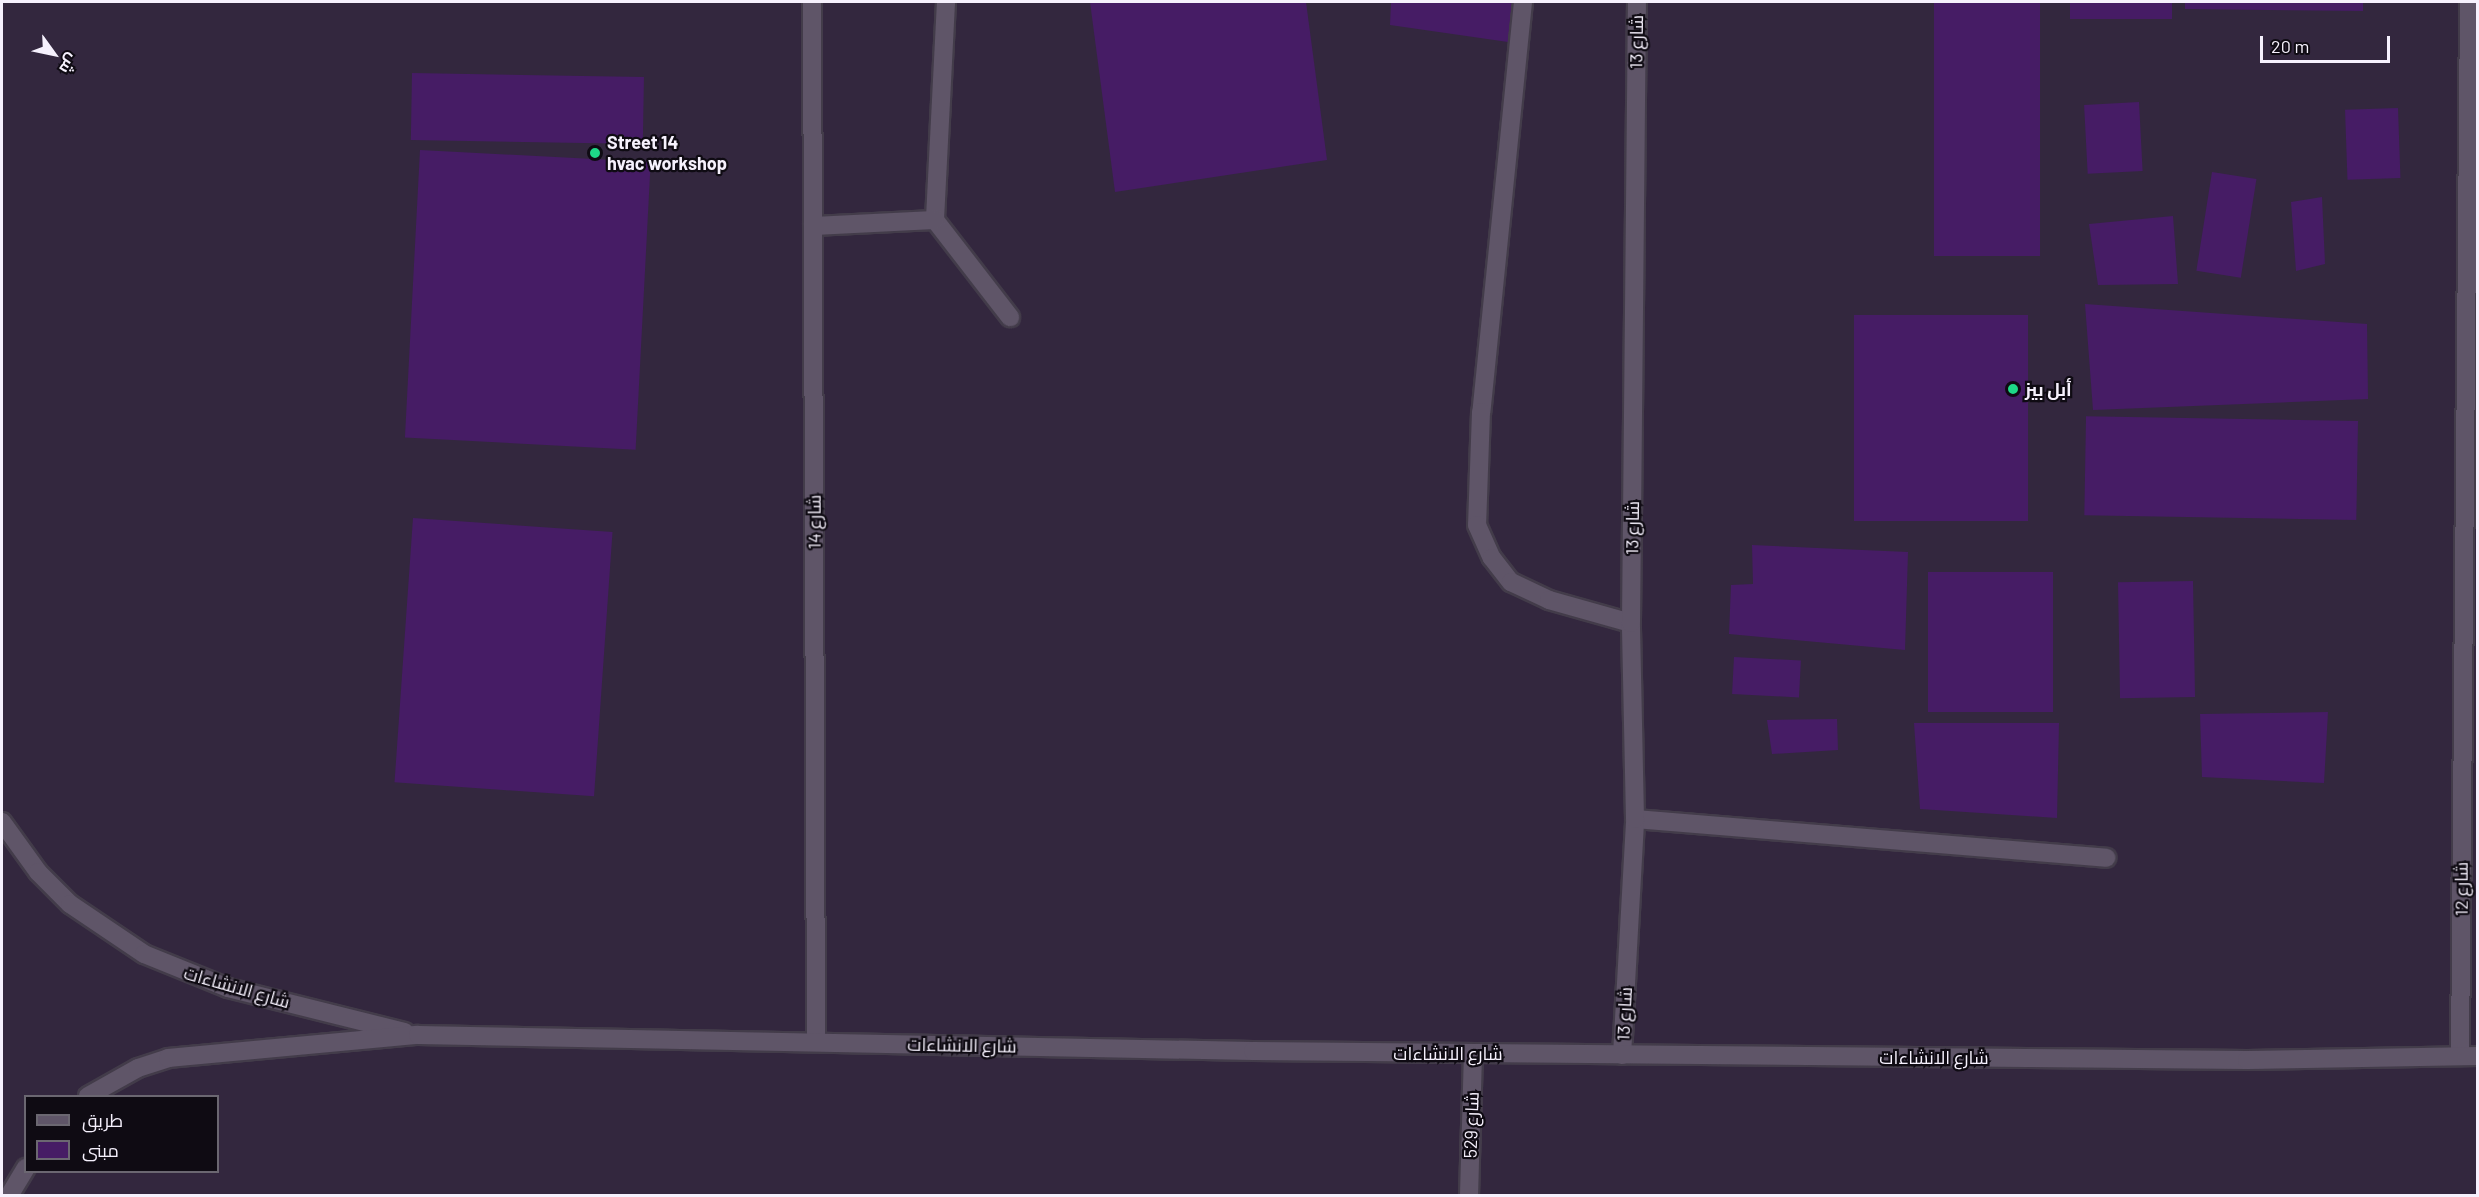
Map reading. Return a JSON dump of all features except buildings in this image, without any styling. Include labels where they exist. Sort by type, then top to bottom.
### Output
[{"type":"street","name":"شارع 14","points":[[812,2],[816,1042]]},
{"type":"street","points":[[946,2],[935,220],[1010,317]]},
{"type":"street","points":[[1523,2],[1481,412],[1477,525],[1492,558],[1511,582],[1549,600],[1631,623]]},
{"type":"street","name":"شارع 13","points":[[1622,1055],[1635,819],[1631,623],[1637,2]]},
{"type":"street","name":"شارع 12","points":[[2469,2],[2469,1056]]},
{"type":"street","points":[[813,226],[935,220]]},
{"type":"street","points":[[1635,819],[2106,858]]},
{"type":"street","name":"شارع الانشاءات","points":[[2,822],[38,872],[70,904],[144,954],[228,988],[418,1035]]},
{"type":"street","name":"شارع الانشاءات","points":[[90,1095],[128,1072],[168,1058],[418,1035],[1473,1054],[2247,1060],[2469,1056]]},
{"type":"street","name":"شارع 529","points":[[1469,1196],[1473,1054]]},
{"type":"street","points":[[9,1196],[24,1171]]},
{"type":"shaded area","points":[[2,2],[2477,2],[2477,1195],[2,1196]]},
{"type":"place","name":"Street 14 hvac workshop","points":[[595,153]]},
{"type":"place","name":"أبل بيز","points":[[2013,389]]}]
